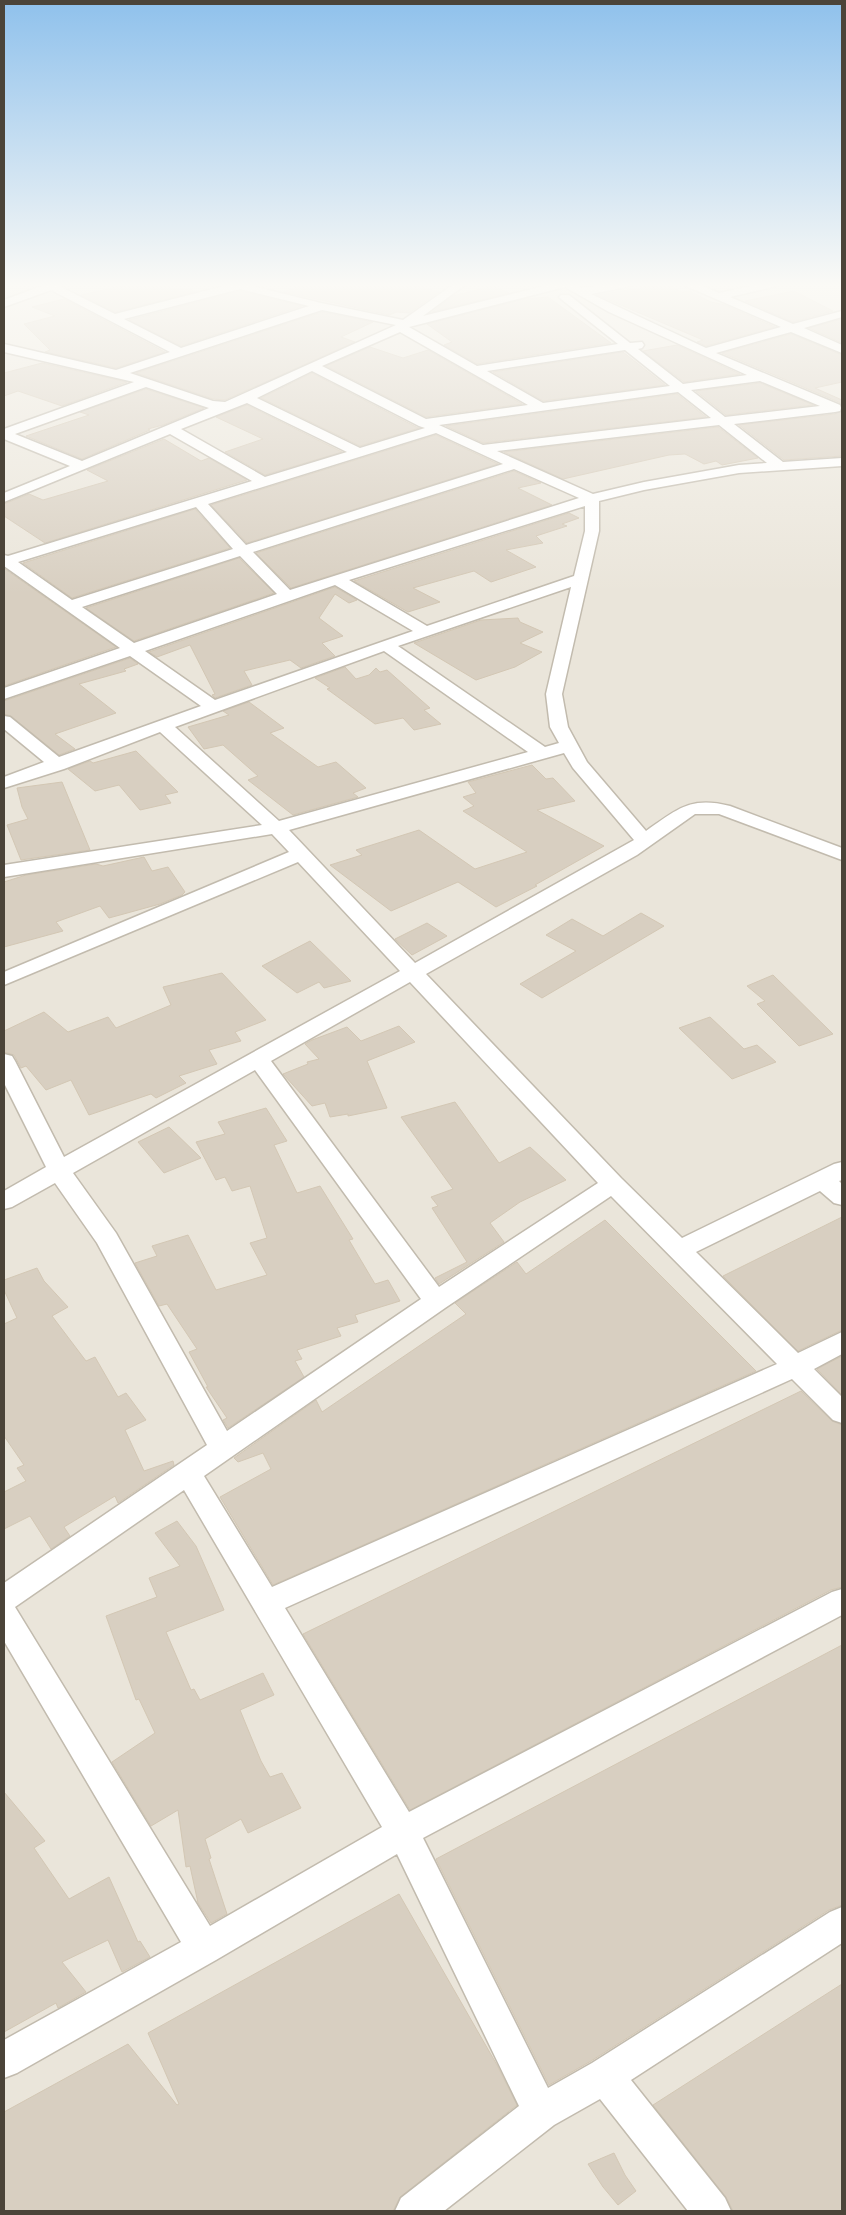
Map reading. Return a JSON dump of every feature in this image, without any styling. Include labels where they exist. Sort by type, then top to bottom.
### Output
[{"type":"street","points":[[4,434],[132,387]]},
{"type":"street","points":[[162,387],[211,405],[225,406]]},
{"type":"street","points":[[4,498],[269,387]]},
{"type":"street","points":[[354,387],[430,426],[592,500]]},
{"type":"street","points":[[508,387],[539,406]]},
{"type":"street","points":[[5,560],[263,482],[358,452],[430,426],[539,406],[686,387]]},
{"type":"street","points":[[786,387],[839,409]]},
{"type":"street","points":[[681,388],[778,465]]},
{"type":"street","points":[[247,398],[358,452]]},
{"type":"street","points":[[479,449],[839,409]]},
{"type":"street","points":[[171,429],[263,482]]},
{"type":"street","points":[[4,434],[80,466]]},
{"type":"street","points":[[4,694],[336,579],[592,500],[698,476],[778,465],[842,462]]},
{"type":"street","points":[[69,606],[513,465]]},
{"type":"street","points":[[592,500],[592,531],[554,694],[559,727],[579,764],[645,840]]},
{"type":"street","points":[[198,501],[287,596]]},
{"type":"street","points":[[5,560],[214,707]]},
{"type":"street","points":[[336,579],[425,631]]},
{"type":"street","points":[[4,783],[425,631],[581,579]]},
{"type":"street","points":[[386,645],[542,753]]},
{"type":"street","points":[[4,721],[11,734],[58,765]]},
{"type":"street","points":[[164,726],[276,828],[613,1184],[842,1413]]},
{"type":"street","points":[[4,871],[276,828],[568,746]]},
{"type":"street","points":[[4,1201],[413,973],[645,840],[689,810],[699,807],[712,807],[842,854]]},
{"type":"street","points":[[4,979],[300,854]]},
{"type":"street","points":[[258,1058],[436,1301]]},
{"type":"street","points":[[4,1061],[59,1171],[107,1239],[222,1448]]},
{"type":"street","points":[[678,1250],[833,1175],[842,1197]]},
{"type":"street","points":[[4,1599],[436,1301],[613,1184]]},
{"type":"street","points":[[265,1603],[795,1367],[842,1342]]},
{"type":"street","points":[[188,1473],[403,1832],[541,2112]]},
{"type":"street","points":[[4,2060],[204,1948],[403,1832],[842,1601]]},
{"type":"street","points":[[4,1615],[204,1948]]},
{"type":"street","points":[[414,2211],[541,2112],[605,2076],[842,1924]]},
{"type":"street","points":[[605,2076],[712,2211]]},
{"type":"shaded area","points":[[4,387],[842,387],[842,2211],[4,2211]]},
{"type":"building","points":[[4,387],[112,387],[62,406],[18,391],[4,396]]},
{"type":"building","points":[[179,387],[253,387],[225,400],[213,399]]},
{"type":"building","points":[[283,387],[340,387],[419,428],[360,446],[261,398]]},
{"type":"building","points":[[368,387],[493,387],[522,404],[426,417]]},
{"type":"building","points":[[519,387],[647,387],[543,401]]},
{"type":"building","points":[[725,387],[771,387],[813,405],[726,415],[696,391]]},
{"type":"building","points":[[804,387],[818,387],[815,388],[842,400],[842,406],[841,403]]},
{"type":"building","points":[[146,389],[204,408],[163,425],[148,429],[150,430],[82,459],[26,436],[89,415],[80,412]]},
{"type":"building","points":[[677,394],[706,417],[483,443],[446,426]]},
{"type":"building","points":[[247,405],[342,452],[265,475],[225,452],[263,439],[216,417]]},
{"type":"building","points":[[842,410],[842,456],[784,460],[739,425],[835,414]]},
{"type":"building","points":[[718,427],[758,458],[722,465],[716,461],[704,464],[685,454],[669,455],[563,479],[504,452]]},
{"type":"building","points":[[436,435],[498,464],[247,543],[211,505]]},
{"type":"building","points":[[164,439],[201,461],[209,458],[247,480],[45,543],[4,516],[4,504],[29,494],[43,500],[108,481],[87,470]]},
{"type":"building","points":[[514,471],[541,483],[518,488],[552,505],[291,588],[256,553]]},
{"type":"building","points":[[195,509],[230,548],[72,598],[23,563]]},
{"type":"building","points":[[569,513],[579,518],[562,524],[567,526],[536,536],[543,543],[506,550],[536,567],[491,582],[474,571],[413,588],[440,602],[408,612],[354,581]]},
{"type":"building","points":[[239,558],[274,593],[134,641],[86,608]]},
{"type":"building","points":[[5,569],[116,647],[4,686]]},
{"type":"building","points":[[335,587],[357,600],[349,603],[335,594],[319,618],[343,636],[322,643],[335,656],[301,668],[290,660],[244,671],[252,685],[215,698],[212,695],[215,694],[190,645],[157,657],[149,652]]},
{"type":"building","points":[[518,618],[520,622],[543,632],[520,643],[542,652],[515,667],[476,680],[414,643],[481,620]]},
{"type":"building","points":[[130,658],[138,664],[124,669],[126,671],[79,684],[116,713],[55,734],[75,749],[59,755],[11,716],[4,714],[4,701]]},
{"type":"building","points":[[345,667],[356,679],[369,675],[376,668],[380,672],[387,670],[430,708],[424,710],[441,724],[414,730],[403,718],[375,724],[315,678]]},
{"type":"building","points":[[249,702],[284,728],[270,733],[318,767],[336,762],[366,788],[353,793],[358,797],[293,815],[248,780],[258,776],[223,745],[204,749],[188,727],[229,715],[223,711]]},
{"type":"building","points":[[136,751],[178,792],[165,795],[171,803],[140,810],[119,785],[95,791],[68,769],[90,761],[93,763]]},
{"type":"building","points":[[532,765],[546,779],[553,778],[575,801],[537,810],[604,846],[535,885],[537,886],[496,907],[458,882],[391,911],[330,865],[362,855],[356,850],[419,830],[475,869],[527,852],[463,811],[474,806],[463,797],[476,793],[468,782]]},
{"type":"building","points":[[62,782],[90,850],[21,860],[7,825],[28,819],[22,807],[17,788]]},
{"type":"building","points":[[144,857],[152,871],[168,867],[185,892],[160,904],[109,918],[100,906],[56,922],[63,931],[4,947],[4,882],[26,875],[96,864],[103,866]]},
{"type":"building","points":[[641,913],[664,926],[542,998],[520,984],[576,951],[546,935],[572,919],[603,936]]},
{"type":"building","points":[[427,923],[447,936],[412,955],[395,939]]},
{"type":"building","points":[[310,941],[351,981],[324,988],[319,982],[297,993],[262,966]]},
{"type":"building","points":[[222,973],[266,1020],[235,1032],[241,1041],[209,1050],[217,1064],[179,1076],[186,1083],[156,1098],[151,1094],[89,1115],[71,1080],[46,1090],[26,1066],[21,1068],[14,1055],[4,1052],[4,1031],[44,1012],[68,1032],[108,1017],[116,1028],[171,1005],[163,987]]},
{"type":"building","points":[[773,975],[833,1034],[799,1046],[757,1004],[765,1001],[747,986]]},
{"type":"building","points":[[710,1017],[744,1049],[757,1045],[776,1062],[732,1079],[679,1028]]},
{"type":"building","points":[[399,1026],[415,1042],[367,1061],[387,1108],[348,1116],[348,1114],[330,1117],[325,1103],[312,1106],[283,1074],[308,1064],[307,1062],[319,1059],[305,1044],[312,1040],[347,1027],[361,1041]]},
{"type":"building","points":[[455,1102],[499,1163],[530,1147],[566,1180],[520,1202],[490,1223],[504,1242],[439,1284],[435,1278],[467,1262],[432,1208],[438,1206],[431,1197],[453,1189],[401,1117]]},
{"type":"building","points":[[266,1108],[287,1141],[274,1145],[297,1193],[320,1186],[353,1239],[349,1240],[375,1284],[388,1280],[400,1301],[355,1315],[358,1322],[337,1328],[341,1336],[297,1350],[302,1359],[295,1361],[304,1377],[228,1428],[223,1420],[227,1418],[206,1387],[208,1387],[189,1352],[197,1349],[167,1304],[159,1306],[135,1263],[157,1256],[152,1246],[188,1235],[216,1290],[267,1275],[250,1243],[267,1238],[250,1186],[232,1191],[225,1177],[216,1180],[196,1142],[225,1134],[218,1122]]},
{"type":"building","points":[[169,1127],[201,1158],[164,1173],[138,1142]]},
{"type":"building","points":[[842,1217],[842,1330],[798,1351],[723,1276]]},
{"type":"building","points":[[605,1220],[756,1371],[273,1585],[220,1497],[271,1469],[263,1453],[238,1462],[234,1458],[316,1400],[322,1412],[466,1314],[455,1303],[517,1262],[526,1274]]},
{"type":"building","points":[[37,1268],[44,1281],[68,1307],[52,1316],[86,1361],[95,1357],[118,1397],[126,1393],[146,1420],[125,1430],[144,1471],[173,1461],[174,1465],[118,1503],[115,1496],[64,1527],[70,1536],[51,1549],[30,1516],[4,1529],[4,1492],[26,1481],[17,1468],[24,1465],[4,1436],[4,1324],[17,1318],[4,1290],[4,1280]]},
{"type":"building","points":[[842,1356],[842,1395],[817,1369]]},
{"type":"building","points":[[801,1391],[832,1421],[842,1425],[842,1587],[831,1590],[410,1810],[303,1634]]},
{"type":"building","points":[[177,1521],[196,1546],[224,1610],[166,1632],[191,1690],[194,1689],[200,1700],[263,1673],[274,1695],[240,1710],[261,1761],[270,1777],[282,1773],[301,1808],[248,1833],[241,1819],[205,1839],[211,1858],[209,1859],[227,1914],[211,1923],[198,1903],[190,1866],[186,1867],[178,1810],[151,1826],[112,1762],[155,1733],[139,1699],[136,1700],[106,1616],[157,1597],[149,1578],[180,1566],[155,1533]]},
{"type":"building","points":[[842,1645],[842,1905],[829,1910],[591,2061],[549,2085],[436,1859]]},
{"type":"building","points":[[4,1792],[45,1841],[34,1848],[69,1899],[109,1877],[138,1942],[140,1941],[150,1957],[122,1972],[108,1940],[62,1962],[86,1992],[58,2008],[56,2003],[4,2032]]},
{"type":"building","points":[[399,1894],[497,2065],[517,2105],[400,2197],[393,2211],[4,2211],[4,2112],[128,2044],[177,2105],[179,2104],[148,2033]]},
{"type":"building","points":[[842,1984],[842,2211],[733,2211],[726,2197],[653,2105]]},
{"type":"building","points":[[614,2153],[625,2175],[636,2191],[618,2205],[588,2164]]}]
